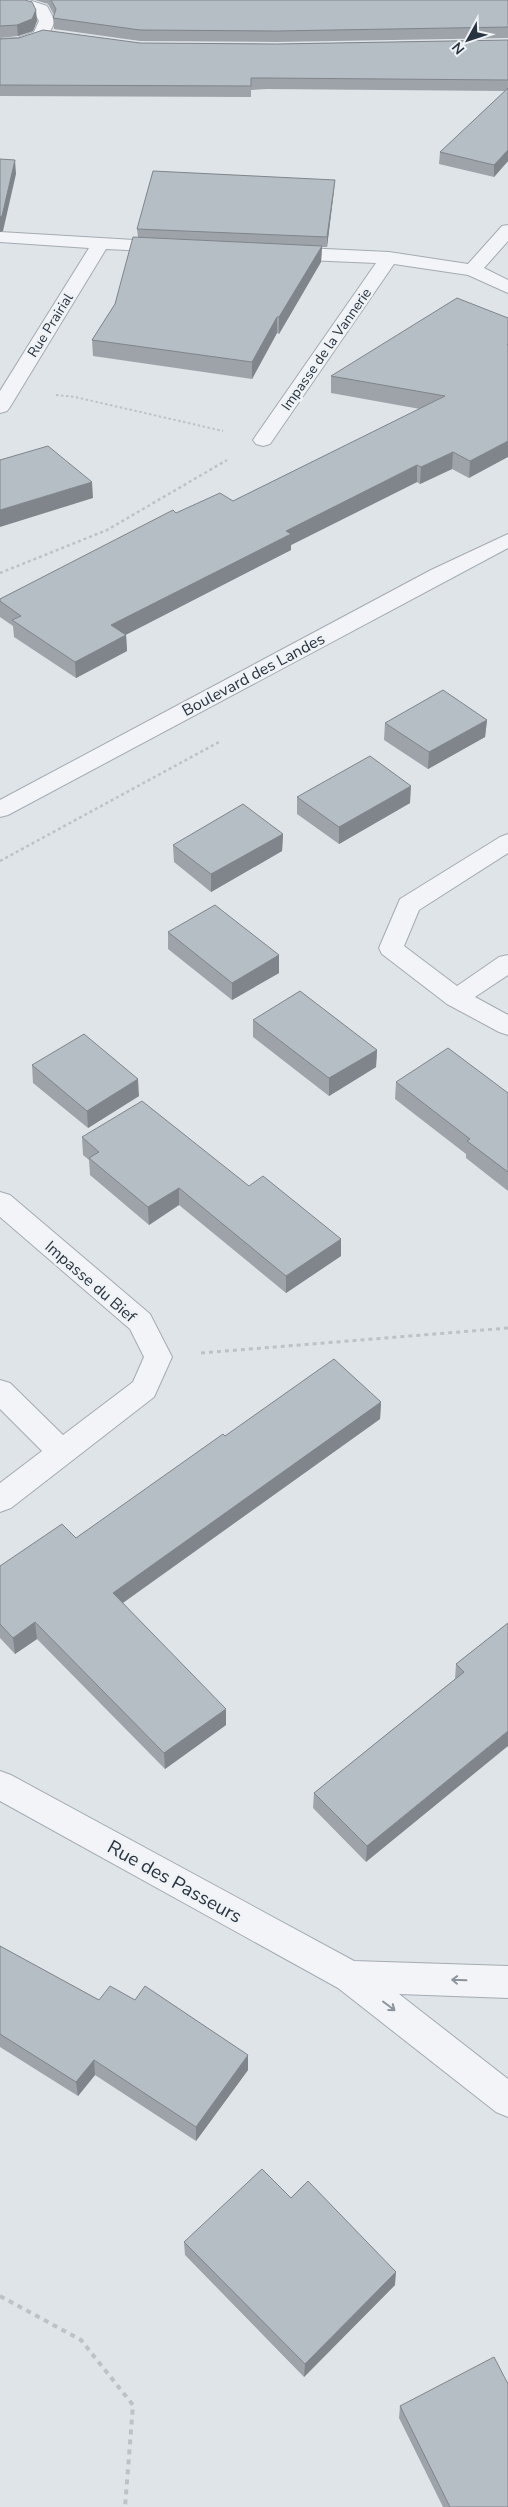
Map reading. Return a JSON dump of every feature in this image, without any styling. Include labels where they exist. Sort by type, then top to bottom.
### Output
[{"type":"street","points":[[13,0],[41,9],[47,21],[41,35]]},
{"type":"street","points":[[0,44],[20,43],[41,35],[61,38]]},
{"type":"street","points":[[472,270],[508,230]]},
{"type":"street","points":[[0,237],[190,248]]},
{"type":"street","name":"Rue Prairial","points":[[0,407],[100,244]]},
{"type":"street","points":[[270,252],[389,258],[472,270],[508,287]]},
{"type":"street","name":"Impasse de la Vannerie","points":[[263,440],[389,258]]},
{"type":"street","name":"Boulevard des Landes","points":[[0,810],[508,540]]},
{"type":"street","points":[[508,842],[409,905],[391,948],[456,998],[508,1026]]},
{"type":"street","points":[[456,998],[508,963]]},
{"type":"street","name":"Impasse du Bief","points":[[0,1202],[140,1322],[158,1357]]},
{"type":"street","points":[[0,1500],[144,1389],[158,1357]]},
{"type":"street","points":[[0,1391],[63,1453]]},
{"type":"street","name":"Rue des Passeurs","points":[[0,1785],[350,1977],[504,2095]]},
{"type":"street","points":[[350,1977],[508,1982]]},
{"type":"path","points":[[10,391],[75,398],[263,440]]},
{"type":"path","points":[[0,573],[107,530],[263,440]]},
{"type":"path","points":[[158,1357],[508,1328]]},
{"type":"path","points":[[0,2296],[81,2340],[132,2405],[125,2507]]},
{"type":"building","points":[[0,0],[25,0],[32,2],[36,10],[32,19],[17,25],[0,26]]},
{"type":"building","points":[[51,0],[508,0],[508,27],[276,31],[140,30],[53,18],[56,9]]},
{"type":"building","points":[[43,30],[140,43],[276,44],[508,40],[508,80],[251,78],[251,86],[0,85],[0,39],[19,38]]},
{"type":"building","points":[[508,88],[508,150],[494,165],[440,152]]},
{"type":"building","points":[[0,159],[15,160],[2,216],[0,217]]},
{"type":"building","points":[[153,171],[335,180],[327,237],[137,229]]},
{"type":"building","points":[[133,237],[322,246],[279,317],[277,317],[252,362],[92,340],[115,304]]},
{"type":"building","points":[[457,298],[508,318],[508,441],[470,461],[453,452],[421,467],[417,465],[286,531],[291,534],[111,625],[126,635],[75,662],[12,620],[21,616],[0,601],[0,599],[173,510],[176,513],[220,493],[233,501],[445,396],[331,376]]},
{"type":"building","points":[[48,446],[92,482],[0,510],[0,460]]},
{"type":"building","points":[[443,690],[487,720],[429,752],[385,723]]},
{"type":"building","points":[[370,756],[411,786],[339,827],[297,797]]},
{"type":"building","points":[[243,804],[283,834],[211,874],[173,845]]},
{"type":"building","points":[[215,905],[279,955],[232,983],[168,932]]},
{"type":"building","points":[[300,991],[377,1050],[329,1078],[253,1020]]},
{"type":"building","points":[[84,1034],[138,1079],[87,1111],[32,1065]]},
{"type":"building","points":[[448,1048],[508,1093],[508,1172],[467,1141],[470,1139],[396,1082]]},
{"type":"building","points":[[142,1101],[249,1186],[263,1176],[341,1239],[286,1276],[179,1188],[148,1207],[89,1158],[99,1152],[82,1137]]},
{"type":"building","points":[[334,1359],[381,1402],[113,1593],[226,1709],[164,1753],[35,1622],[13,1638],[0,1624],[0,1566],[62,1524],[76,1538],[223,1434],[225,1436]]},
{"type":"building","points":[[508,1623],[508,1731],[367,1846],[314,1793],[464,1672],[456,1664]]},
{"type":"building","points":[[0,1946],[99,2000],[110,1986],[135,2000],[145,1986],[248,2055],[196,2127],[94,2060],[76,2082],[0,2034]]},
{"type":"building","points":[[262,2169],[291,2198],[308,2181],[396,2272],[305,2364],[184,2242]]},
{"type":"building","points":[[494,2357],[508,2384],[508,2507],[450,2507],[400,2406]]}]
